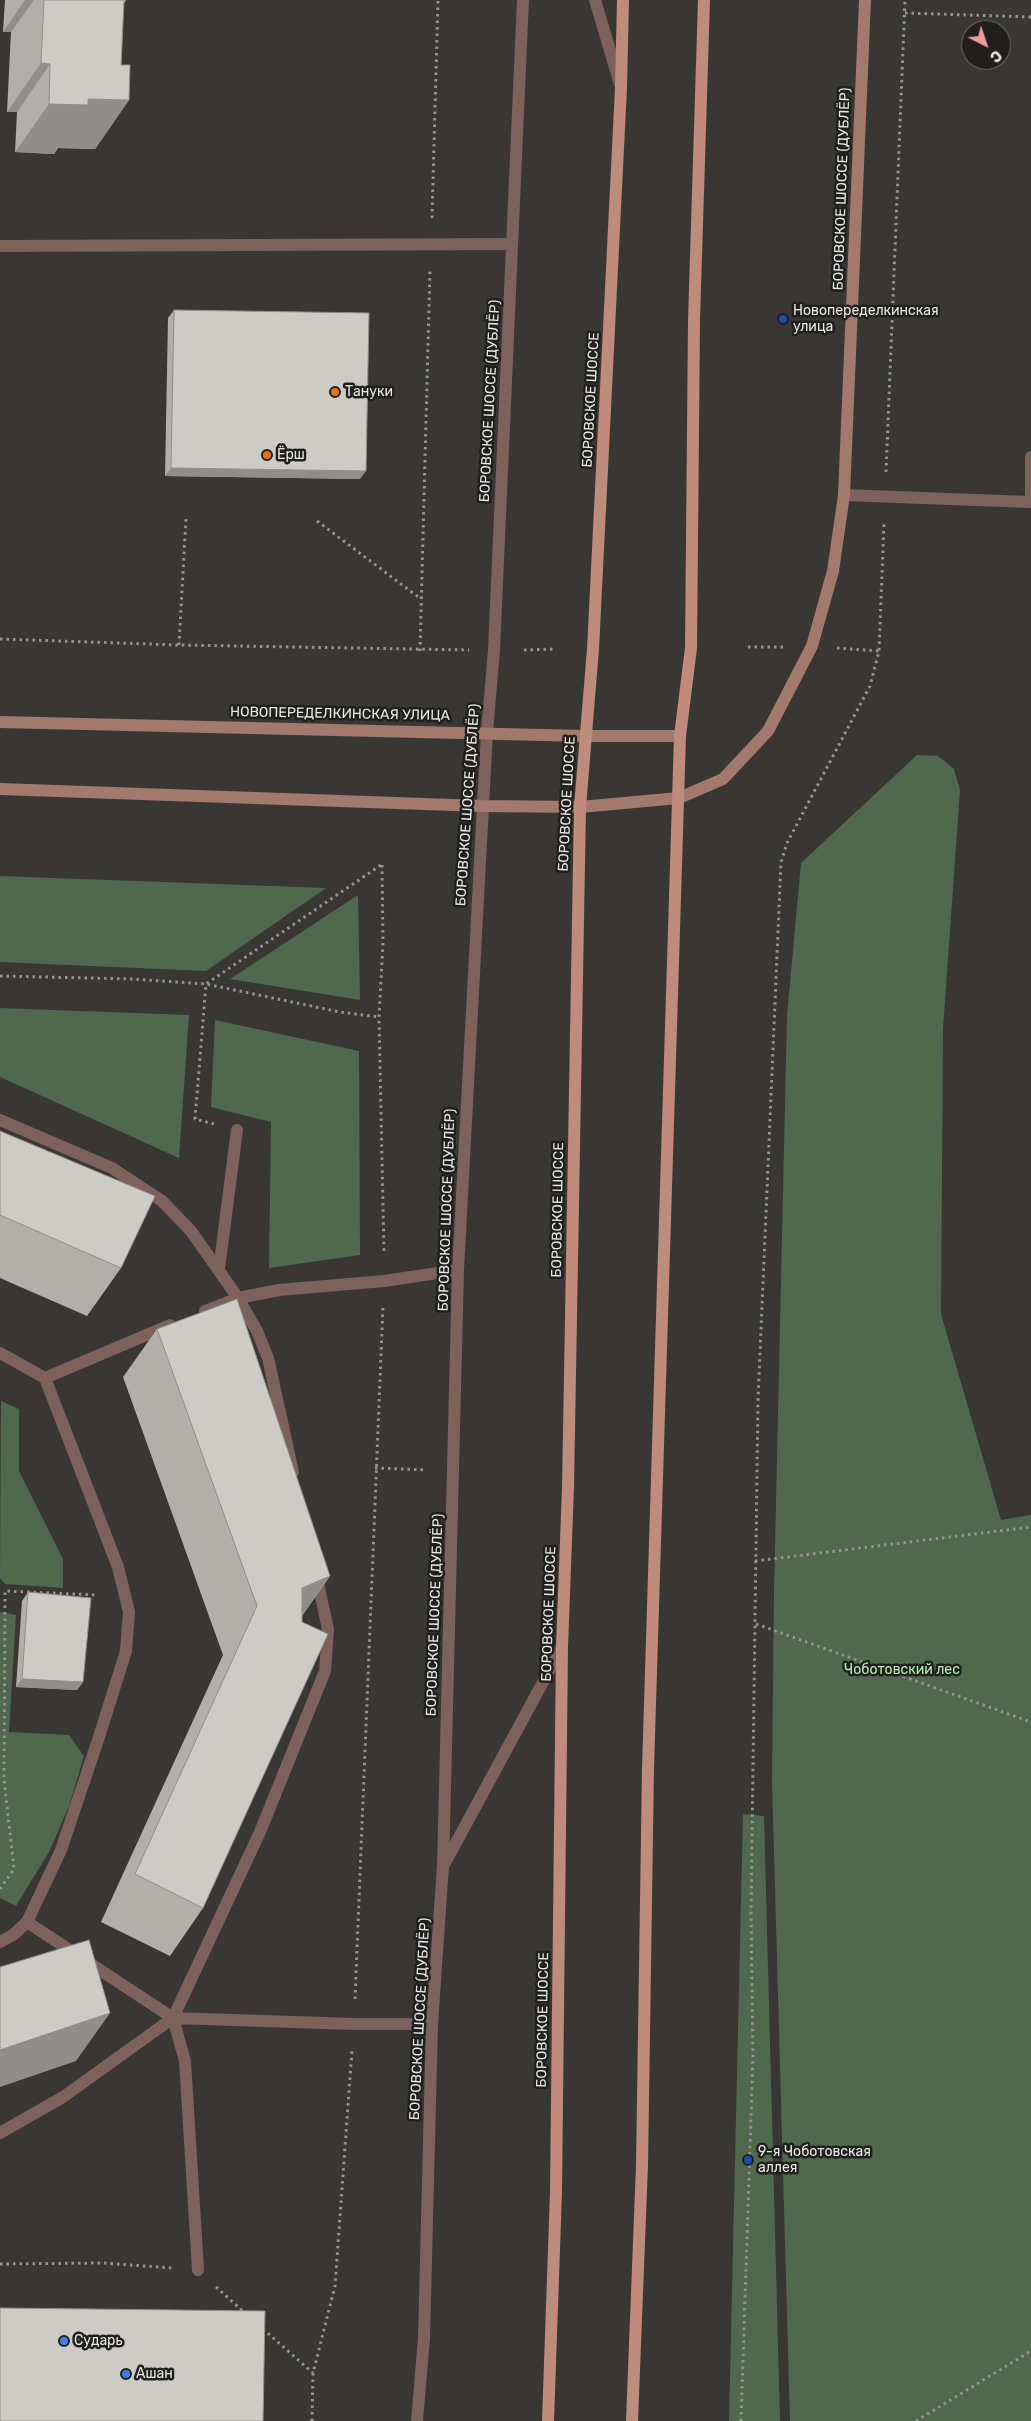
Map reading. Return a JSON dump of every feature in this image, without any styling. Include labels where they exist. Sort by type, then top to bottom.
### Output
[{"type":"main road","name":"БОРОВСКОЕ ШОССЕ","points":[[548,2421],[556,2192],[562,1647],[569,1477],[580,807],[593,649],[621,88],[623,0]]},
{"type":"main road","name":"БОРОВСКОЕ ШОССЕ (ДУБЛЁР)","points":[[679,798],[722,779],[768,731],[812,646],[833,571],[844,495],[864,0]]},
{"type":"main road","points":[[632,2421],[642,2166],[648,1748],[680,736],[691,648],[694,320],[704,6]]},
{"type":"main road","name":"НОВОПЕРЕДЕЛКИНСКАЯ УЛИЦА","points":[[0,722],[487,732],[585,736],[680,736]]},
{"type":"main road","points":[[0,789],[481,806],[580,807],[679,798]]},
{"type":"street","name":"БОРОВСКОЕ ШОССЕ (ДУБЛЁР)","points":[[417,2421],[424,2338],[432,2024],[444,1866],[458,1270],[481,806],[494,640],[523,0]]},
{"type":"street","points":[[595,0],[621,88]]},
{"type":"street","points":[[704,6],[711,0]]},
{"type":"street","points":[[0,246],[512,244]]},
{"type":"street","points":[[844,495],[1030,502],[1031,457]]},
{"type":"street","points":[[0,1120],[112,1168],[162,1201],[191,1231],[219,1269],[257,1331],[268,1358],[296,1484]]},
{"type":"street","points":[[219,1269],[238,1130]]},
{"type":"street","points":[[44,1378],[238,1298],[279,1290],[384,1281],[458,1270]]},
{"type":"street","points":[[0,1353],[44,1378],[118,1567],[129,1612],[123,1660],[61,1850],[27,1922],[14,1934],[0,1942]]},
{"type":"street","points":[[0,2134],[63,2097],[173,2018],[260,1832],[325,1670],[328,1629],[313,1561]]},
{"type":"street","points":[[444,1866],[562,1647]]},
{"type":"street","points":[[27,1922],[173,2018],[354,2024],[432,2024]]},
{"type":"street","points":[[173,2018],[185,2061],[198,2270]]},
{"type":"path","points":[[420,651],[438,0]]},
{"type":"path","points":[[741,2421],[753,2056],[751,1915],[758,1400],[780,862],[787,843],[870,686],[879,652],[906,0]]},
{"type":"path","points":[[905,13],[1031,17]]},
{"type":"path","points":[[179,645],[186,520]]},
{"type":"path","points":[[318,521],[421,600]]},
{"type":"path","points":[[0,638],[179,645],[420,651],[474,650]]},
{"type":"path","points":[[812,646],[879,652]]},
{"type":"path","points":[[524,650],[556,649]]},
{"type":"path","points":[[206,984],[382,865],[383,943],[380,1017],[384,1281],[354,2024],[336,2286],[313,2373],[312,2421]]},
{"type":"path","points":[[0,976],[132,979],[206,984],[332,1010],[380,1017]]},
{"type":"path","points":[[206,984],[195,1119],[238,1130]]},
{"type":"path","points":[[375,1468],[430,1470]]},
{"type":"path","points":[[755,1561],[1031,1527]]},
{"type":"path","points":[[0,1890],[14,1870],[4,1778],[4,1591],[126,1596]]},
{"type":"path","points":[[756,1624],[1031,1722]]},
{"type":"path","points":[[0,2264],[103,2262],[198,2270],[252,2319]]},
{"type":"path","points":[[258,2325],[313,2373]]},
{"type":"path","points":[[916,2421],[1031,2351]]},
{"type":"green space","name":"Чоботовский лес","points":[[917,755],[938,756],[954,769],[960,790],[943,1029],[941,1314],[1001,1520],[1031,1515],[1031,2421],[790,2421],[772,1781],[774,1591],[787,1016],[801,863]]},
{"type":"green space","points":[[0,876],[326,888],[206,971],[0,962]]},
{"type":"green space","points":[[358,895],[360,1000],[230,979]]},
{"type":"green space","points":[[0,1008],[189,1015],[179,1158],[0,1077]]},
{"type":"green space","points":[[215,1020],[359,1051],[360,1255],[269,1268],[271,1122],[211,1107]]},
{"type":"green space","points":[[1,1401],[19,1409],[19,1471],[63,1559],[63,1588],[5,1584],[0,1578]]},
{"type":"green space","points":[[0,1612],[16,1615],[9,1732],[69,1735],[84,1756],[69,1806],[49,1852],[16,1906],[0,1898]]},
{"type":"green space","points":[[743,1814],[764,1816],[780,2421],[729,2421]]},
{"type":"building","points":[[44,0],[124,0],[121,65],[130,65],[129,100],[88,99],[88,105],[49,104],[50,64],[41,63]]},
{"type":"building","points":[[174,310],[369,313],[366,471],[171,468]]},
{"type":"building","points":[[0,1131],[155,1196],[121,1268],[0,1215]]},
{"type":"building","points":[[237,1299],[330,1576],[302,1588],[302,1622],[328,1634],[203,1908],[135,1874],[257,1606],[157,1329]]},
{"type":"building","points":[[28,1592],[91,1598],[83,1682],[22,1679]]},
{"type":"building","points":[[89,1940],[110,2013],[0,2050],[0,1967]]},
{"type":"building","name":"Ашан","points":[[0,2308],[265,2311],[263,2421],[0,2421]]},
{"type":"place","name":"Новопеределкинская улица","points":[[783,319]]},
{"type":"place","name":"Тануки","points":[[335,392]]},
{"type":"place","name":"Ёрш","points":[[267,455]]},
{"type":"place","name":"9-я Чоботовская аллея","points":[[748,2160]]},
{"type":"place","name":"Сударь","points":[[64,2341]]},
{"type":"place","name":"Ашан","points":[[126,2374]]}]
